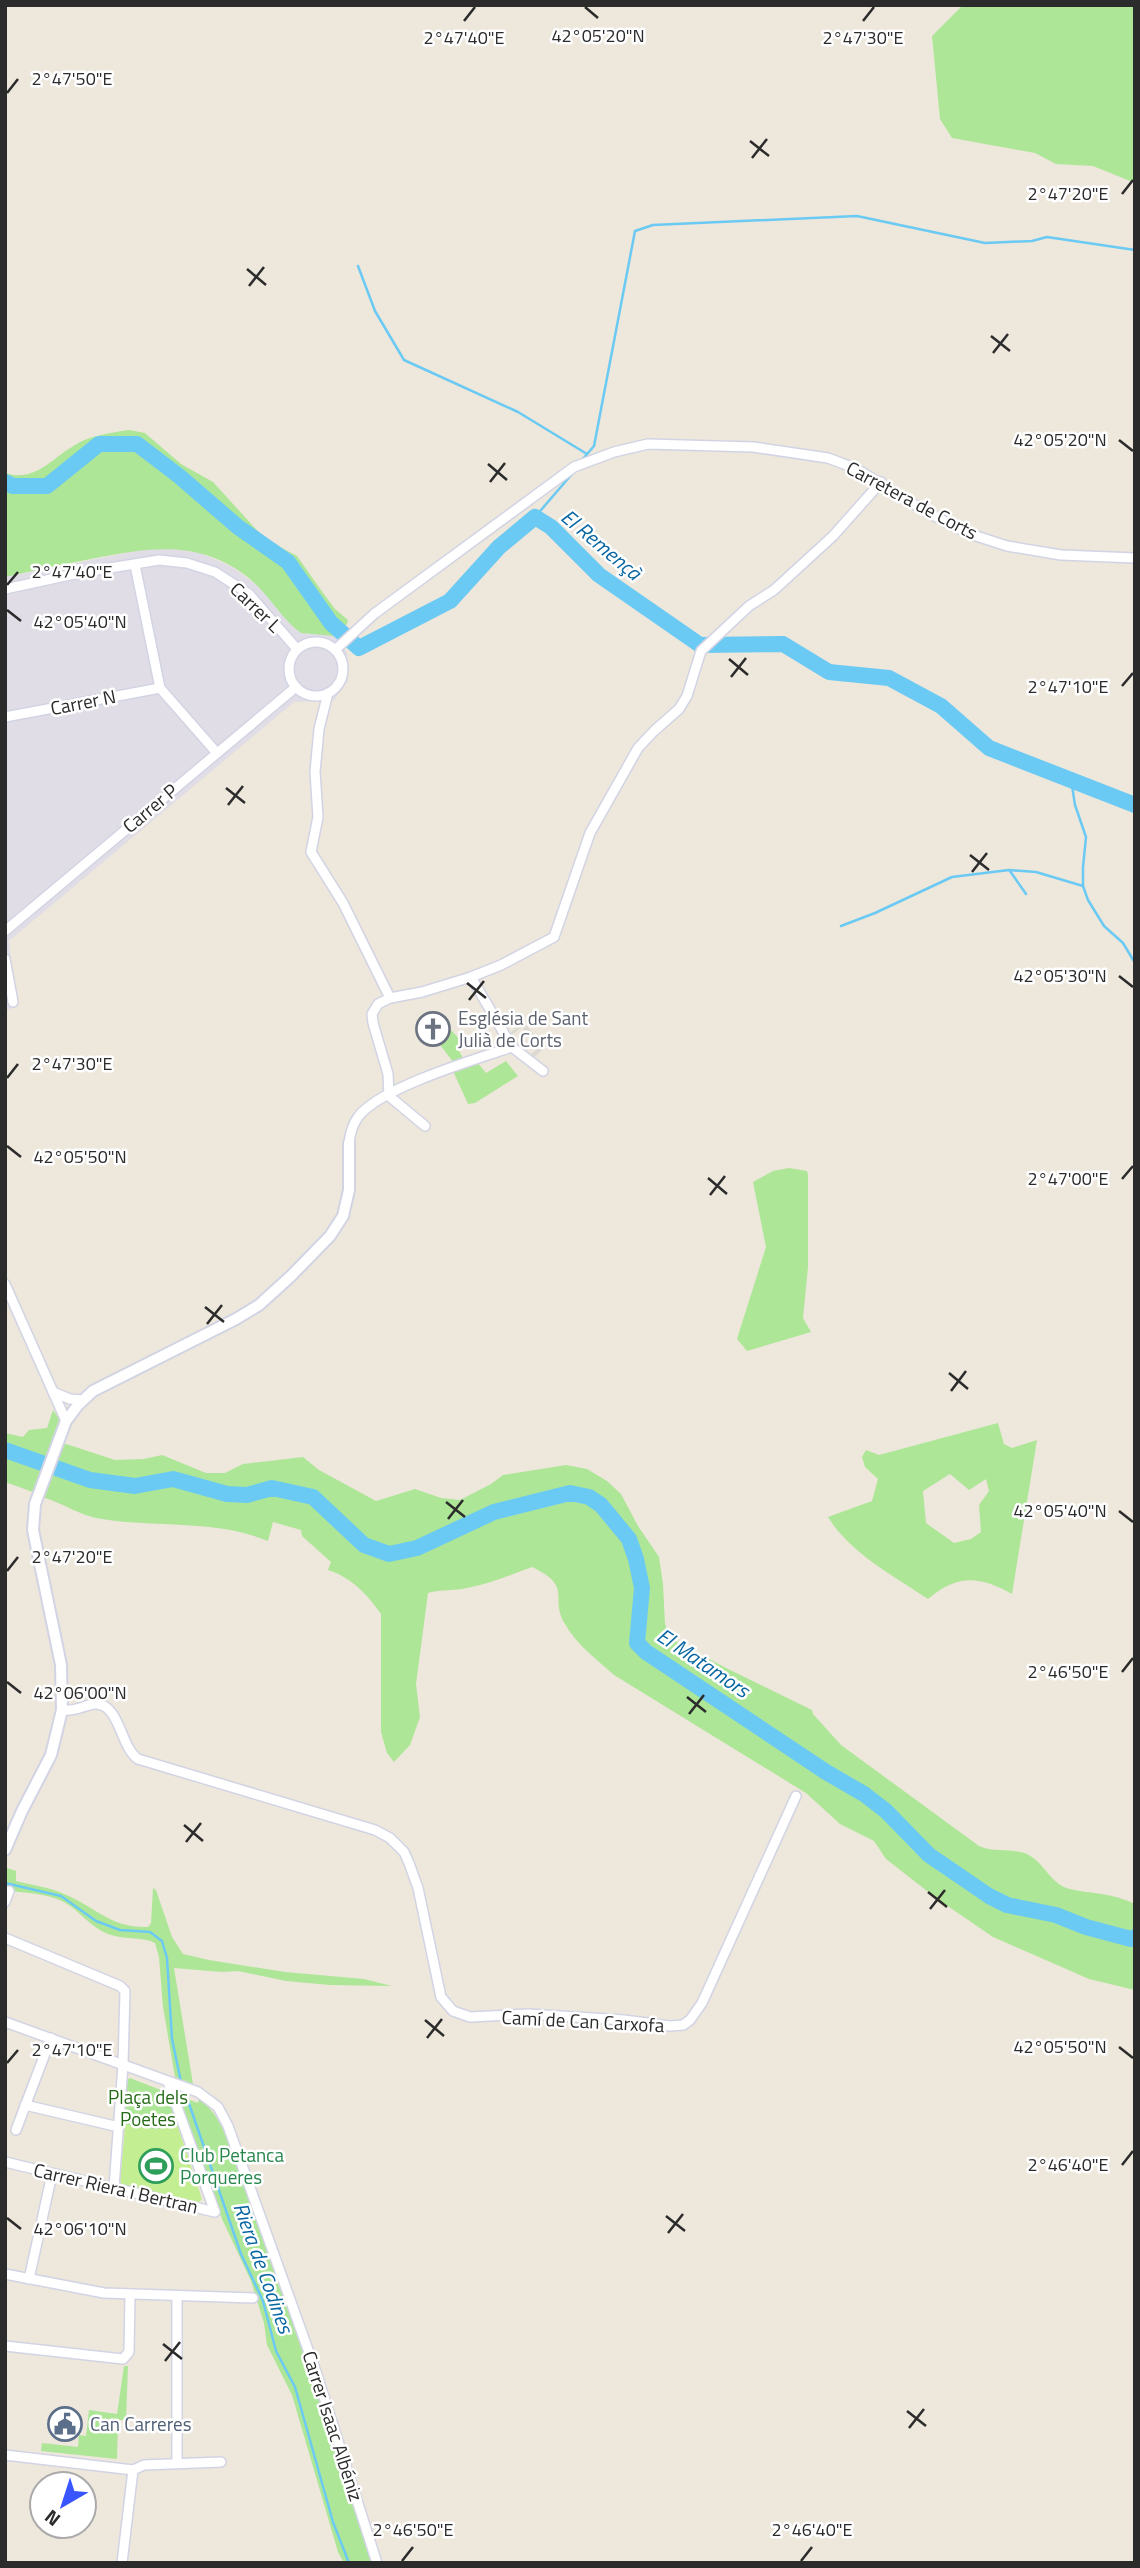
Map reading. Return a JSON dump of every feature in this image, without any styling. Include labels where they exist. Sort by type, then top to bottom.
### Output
[{"type":"street","name":"Carretera de Corts","points":[[335,650],[360,626],[574,467],[614,452],[648,444],[753,447],[828,458],[857,469],[967,533],[1007,546],[1061,555],[1135,558]]},
{"type":"street","points":[[425,1126],[389,1096],[388,1074],[372,1014],[378,1004],[390,998],[422,992],[471,977],[522,955],[554,937],[590,832],[638,748],[679,709],[687,696],[701,651],[833,536],[881,482]]},
{"type":"street","name":"Carrer L","points":[[5,589],[159,560],[187,563],[215,572],[249,594],[297,649]]},
{"type":"street","points":[[135,565],[160,688],[216,752]]},
{"type":"street","points":[[328,693],[317,696],[305,694],[290,678],[291,658],[297,649],[306,643],[327,644],[341,659],[341,678],[328,693],[319,729],[315,772],[318,817],[311,852],[343,903],[390,998]]},
{"type":"street","name":"Carrer P","points":[[5,931],[296,687]]},
{"type":"street","name":"Carrer N","points":[[5,717],[160,688]]},
{"type":"street","points":[[5,959],[13,1002]]},
{"type":"street","points":[[471,977],[512,1047],[543,1071]]},
{"type":"street","points":[[5,1850],[51,1755],[62,1710],[61,1665],[33,1530],[38,1496],[64,1425],[83,1400],[109,1381],[236,1320],[259,1305],[330,1236],[343,1216],[349,1190],[349,1143],[359,1116],[389,1096],[450,1068],[512,1047]]},
{"type":"street","points":[[5,1284],[53,1392],[64,1425]]},
{"type":"street","points":[[53,1392],[70,1399],[83,1400]]},
{"type":"street","name":"Camí de Can Carxofa","points":[[62,1710],[74,1711],[95,1704],[104,1706],[113,1712],[128,1749],[138,1759],[375,1830],[390,1838],[404,1852],[418,1888],[441,1997],[453,2011],[470,2017],[529,2014],[683,2025],[702,2003],[796,1796]]},
{"type":"street","points":[[5,1902],[9,1891]]},
{"type":"street","points":[[5,1938],[120,1986],[125,1991],[123,2065],[114,2187]]},
{"type":"street","name":"Carrer Isaac Albéniz","points":[[5,2022],[193,2091],[218,2107],[228,2126],[316,2372],[377,2563]]},
{"type":"street","points":[[16,2130],[51,2038]]},
{"type":"street","name":"Carrer Riera i Bertran","points":[[5,2162],[215,2212],[168,2082]]},
{"type":"street","points":[[25,2105],[119,2127]]},
{"type":"street","points":[[29,2279],[52,2174]]},
{"type":"street","points":[[5,2274],[90,2292],[253,2298]]},
{"type":"street","points":[[5,2346],[116,2360],[126,2356],[129,2351],[130,2295]]},
{"type":"street","points":[[177,2297],[177,2463]]},
{"type":"street","points":[[5,2455],[133,2470],[144,2465],[221,2462]]},
{"type":"street","points":[[122,2563],[133,2470]]},
{"type":"shaded area","points":[[165,548],[200,553],[232,567],[265,591],[297,630],[307,634],[335,636],[347,653],[348,681],[334,700],[294,702],[9,941],[16,1006],[5,1011],[5,577],[146,549]]},
{"type":"shaded area","points":[[518,1015],[545,1048],[532,1059],[528,1056],[538,1048],[522,1027],[510,1036],[522,1051],[512,1043],[504,1025],[510,1033],[520,1025],[515,1017]]},
{"type":"green space","points":[[963,5],[1135,5],[1135,183],[1093,166],[1056,164],[1035,153],[952,138],[940,119],[932,36]]},
{"type":"green space","points":[[129,430],[145,433],[181,464],[213,482],[265,539],[297,556],[335,609],[348,620],[347,624],[335,636],[301,633],[245,575],[210,556],[193,552],[157,549],[139,551],[5,577],[5,473],[25,475],[34,472],[81,442]]},
{"type":"green space","points":[[434,1012],[463,1043],[457,1047],[464,1060],[454,1063],[437,1041],[447,1034],[437,1020],[427,1018]]},
{"type":"green space","points":[[506,1061],[518,1076],[475,1103],[468,1104],[453,1071],[477,1062],[486,1073]]},
{"type":"green space","points":[[789,1168],[807,1171],[808,1175],[808,1267],[803,1318],[811,1332],[747,1351],[737,1339],[766,1247],[753,1182],[773,1171]]},
{"type":"green space","points":[[53,1410],[60,1420],[33,1492],[5,1482],[5,1433],[23,1437],[29,1430],[47,1428]]},
{"type":"green space","points":[[998,1423],[1004,1444],[1012,1448],[1037,1440],[1012,1594],[989,1584],[969,1580],[949,1585],[928,1599],[848,1542],[828,1517],[872,1501],[878,1479],[865,1467],[862,1457],[866,1450],[879,1455]],"holes":[[[950,1474],[969,1490],[986,1479],[989,1491],[979,1505],[981,1532],[971,1539],[954,1543],[926,1523],[923,1491]]]},
{"type":"green space","points":[[63,1443],[115,1460],[162,1455],[206,1473],[225,1473],[243,1464],[303,1457],[319,1470],[376,1501],[415,1489],[441,1498],[460,1500],[503,1475],[566,1465],[587,1469],[607,1481],[621,1494],[659,1557],[665,1624],[669,1634],[677,1642],[812,1710],[841,1745],[979,1846],[1027,1854],[1063,1887],[1111,1896],[1135,1904],[1135,1990],[1089,1979],[993,1937],[936,1898],[886,1859],[874,1841],[840,1824],[806,1793],[614,1675],[575,1638],[561,1615],[557,1587],[545,1574],[532,1567],[475,1586],[428,1593],[416,1684],[420,1717],[410,1745],[394,1762],[387,1753],[381,1732],[381,1614],[358,1588],[344,1577],[328,1570],[331,1562],[302,1536],[301,1530],[273,1522],[268,1541],[248,1534],[207,1527],[123,1522],[86,1515],[42,1497]]},
{"type":"green space","points":[[7,1868],[16,1871],[16,1881],[58,1892],[113,1920],[135,1926],[148,1927],[151,1923],[153,1888],[172,1937],[183,1954],[285,1972],[364,1979],[392,1986],[330,1985],[286,1981],[238,1971],[174,1968],[193,2084],[175,2077],[155,1943],[108,1934],[57,1899],[5,1890]]},
{"type":"green space","name":"Plaça dels Poetes","points":[[130,2078],[166,2092],[177,2124],[156,2130],[125,2125],[127,2080]]},
{"type":"green space","points":[[179,2096],[198,2103],[199,2098],[205,2103],[218,2119],[230,2145],[291,2316],[373,2563],[344,2563],[338,2552],[292,2395],[267,2345],[264,2323],[251,2281],[222,2219]]},
{"type":"green space","name":"Club Petanca Porqueres","points":[[177,2124],[202,2199],[199,2202],[123,2185],[120,2182],[125,2125],[156,2130]]},
{"type":"green space","points":[[124,2366],[128,2366],[126,2420],[118,2420],[117,2459],[41,2451],[42,2443],[78,2447],[79,2435],[86,2436],[89,2410],[117,2414]]},
{"type":"waterway","points":[[582,460],[594,446],[635,231],[653,225],[857,216],[985,243],[1032,241],[1047,237],[1135,250]]},
{"type":"waterway","points":[[358,266],[375,311],[404,360],[518,412],[587,454]]},
{"type":"waterway","name":"El Remençà","points":[[5,482],[13,486],[47,486],[99,444],[137,444],[238,527],[288,562],[331,623],[359,648],[450,601],[499,547],[535,517],[551,527],[599,575],[700,645],[783,644],[829,672],[889,678],[941,706],[989,748],[1135,805]]},
{"type":"waterway","points":[[535,517],[572,474]]},
{"type":"waterway","points":[[1071,779],[1075,805],[1086,837],[1083,886],[1104,926],[1123,943],[1135,963]]},
{"type":"waterway","points":[[841,926],[952,877],[1009,870],[1036,872],[1083,886]]},
{"type":"waterway","points":[[1010,871],[1026,894]]},
{"type":"waterway","points":[[1135,1413],[1135,1434]]},
{"type":"waterway","name":"El Matamors","points":[[5,1450],[90,1480],[135,1486],[173,1479],[227,1494],[247,1495],[272,1488],[313,1497],[364,1545],[389,1554],[417,1548],[494,1512],[570,1493],[589,1497],[601,1505],[629,1539],[642,1588],[637,1643],[646,1652],[826,1772],[864,1794],[886,1811],[929,1855],[989,1896],[1007,1905],[1056,1915],[1086,1927],[1131,1939],[1135,1937]]},
{"type":"waterway","name":"Riera de Codines","points":[[5,1883],[61,1896],[96,1921],[120,1930],[150,1932],[162,1941],[167,1958],[172,2039],[181,2082]]},
{"type":"waterway","name":"Riera de Codines","points":[[185,2092],[241,2254],[263,2301],[276,2351],[295,2387],[333,2522],[349,2563]]},
{"type":"place","name":"Església de Sant Julià de Corts","points":[[433,1029]]},
{"type":"place","name":"Club Petanca Porqueres","points":[[156,2166]]},
{"type":"place","name":"Can Carreres","points":[[65,2424]]}]
